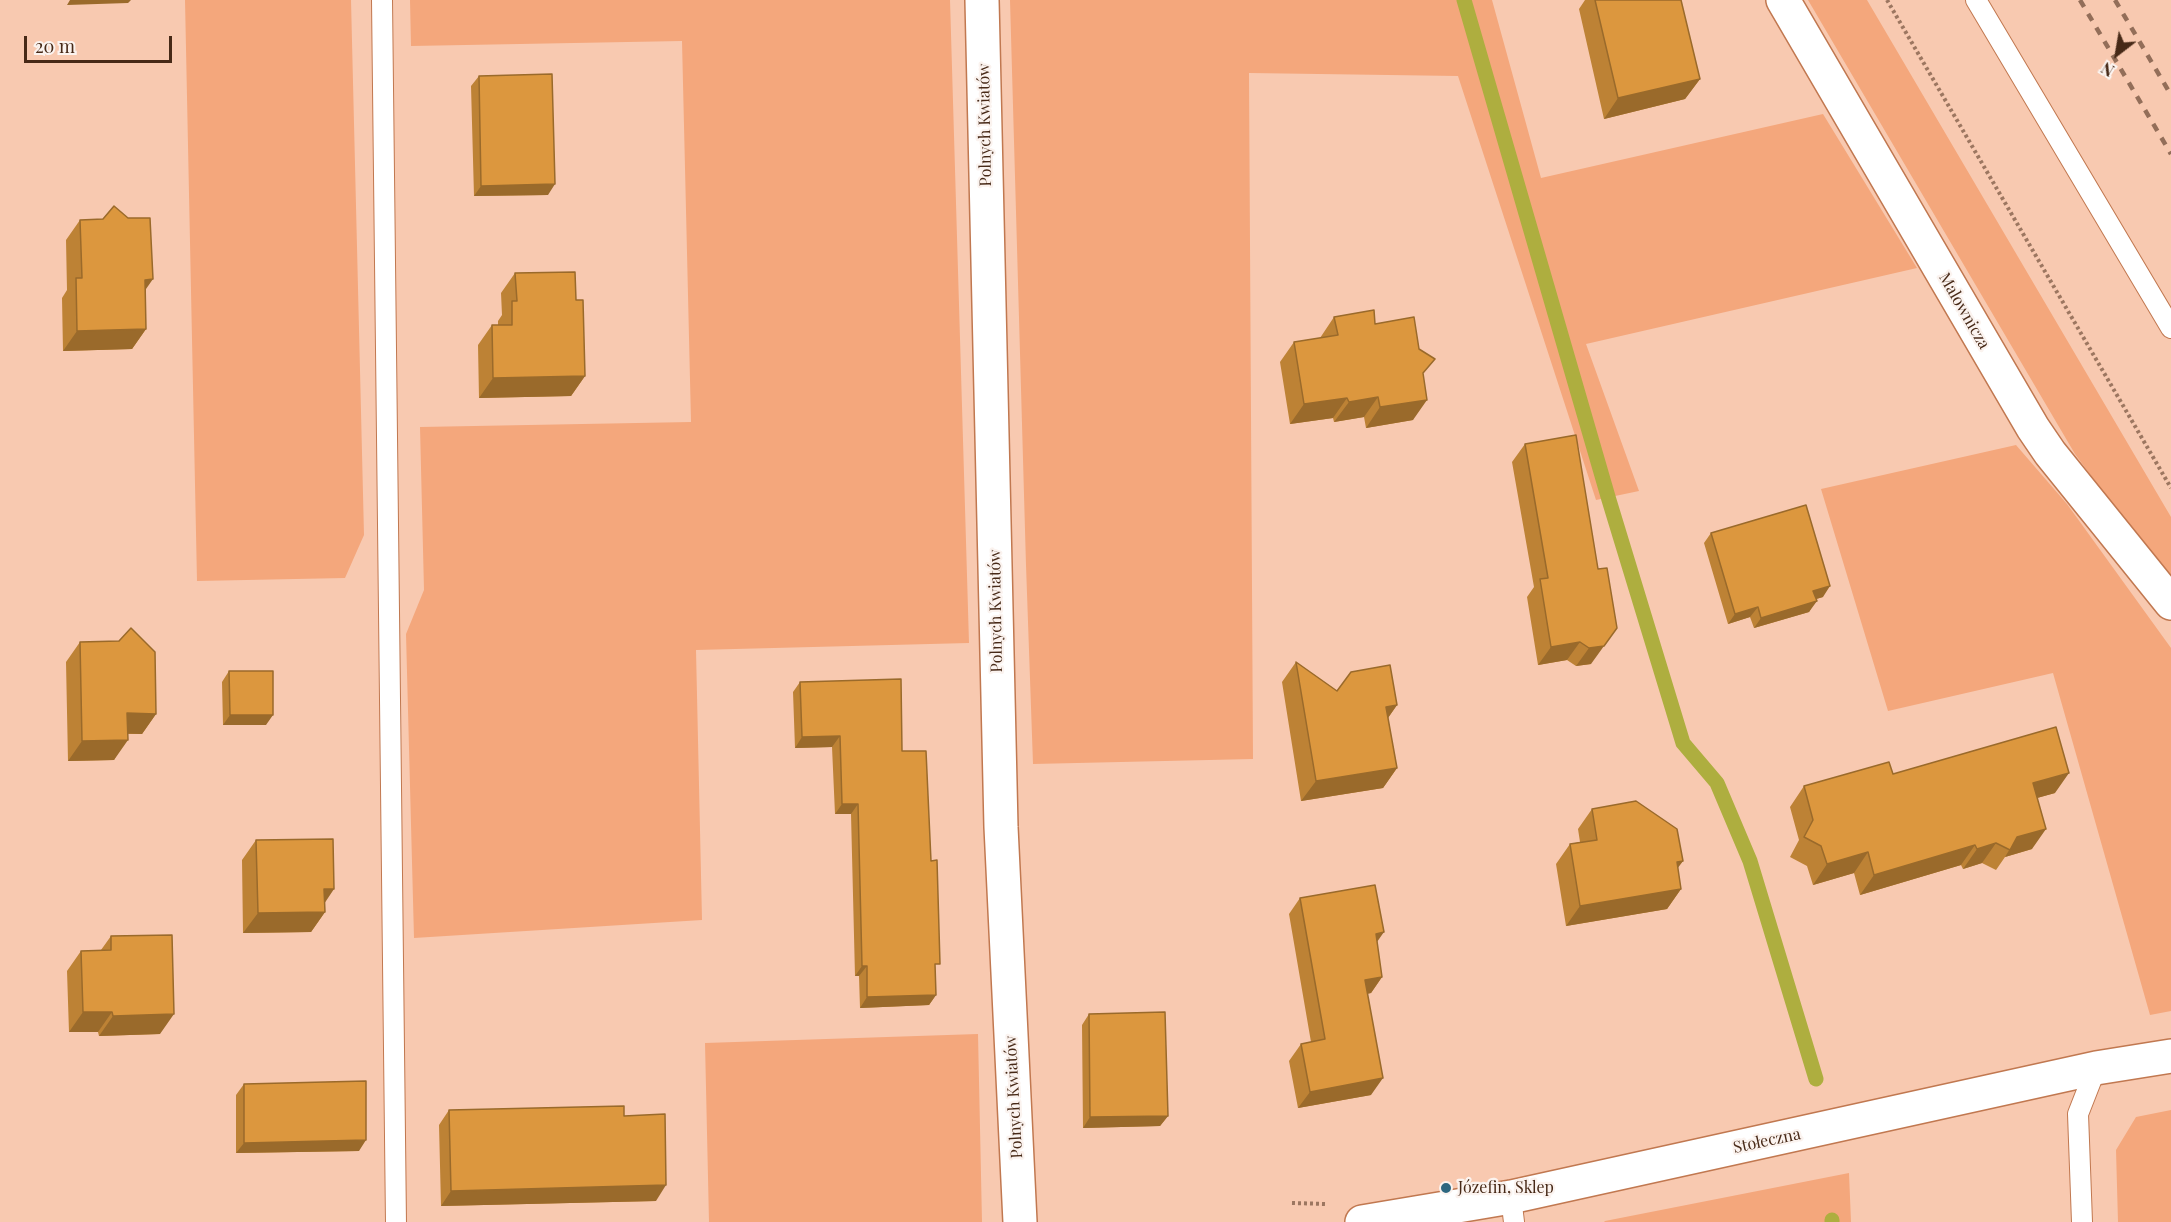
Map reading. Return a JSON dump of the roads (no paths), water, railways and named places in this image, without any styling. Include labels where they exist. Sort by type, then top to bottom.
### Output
[{"type":"street","name":"Polnych Kwiatów","points":[[982,0],[1001,827],[1020,1222]]},
{"type":"street","name":"Malownicza","points":[[1783,0],[2033,428],[2050,453],[2171,603]]},
{"type":"street","name":"Stołeczna","points":[[1362,1222],[1512,1209],[2096,1068],[2171,1056]]},
{"type":"lane","points":[[382,0],[396,1222]]},
{"type":"lane","points":[[1976,0],[2171,328]]},
{"type":"lane","points":[[2082,1222],[2078,1114],[2096,1068]]},
{"type":"waterway","points":[[1464,0],[1609,500],[1683,743],[1717,783],[1750,861],[1816,1079]]},
{"type":"railway","points":[[2080,0],[2171,154]]},
{"type":"railway","points":[[2115,0],[2171,95]]},
{"type":"place","name":"Józefin, Sklep","points":[[1446,1188]]}]
